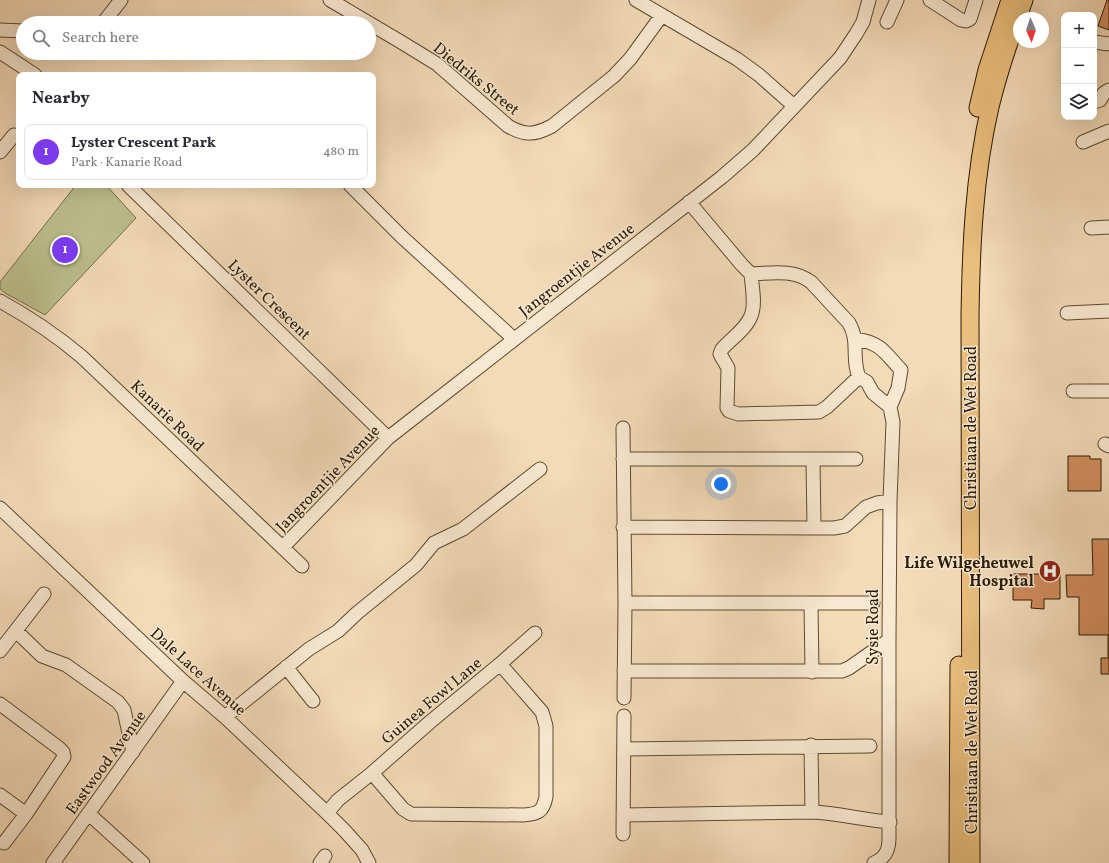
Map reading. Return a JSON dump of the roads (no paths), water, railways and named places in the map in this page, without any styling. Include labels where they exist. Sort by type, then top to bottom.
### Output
[{"type":"main road","name":"Christiaan de Wet Road","points":[[958,863],[958,320],[960,257],[969,159],[978,111],[987,70],[1010,0]]},
{"type":"main road","name":"Christiaan de Wet Road","points":[[971,863],[970,317],[972,241],[980,159],[990,107],[1001,67],[1024,0]]},
{"type":"street","points":[[108,16],[121,0]]},
{"type":"street","name":"Diedriks Street","points":[[330,0],[357,16]]},
{"type":"street","points":[[636,0],[737,59],[759,75],[794,106]]},
{"type":"street","name":"Jangroentjie Avenue","points":[[283,547],[388,438],[722,177],[753,150],[840,58],[850,44],[862,22],[869,0]]},
{"type":"street","points":[[887,22],[897,0]]},
{"type":"street","points":[[930,0],[961,20],[966,20],[970,19],[976,0]]},
{"type":"street","name":"Diedriks Street","points":[[376,28],[432,61],[454,78],[508,126],[516,131],[528,134],[542,132],[552,126],[614,76],[630,59],[662,15]]},
{"type":"street","points":[[0,30],[16,31]]},
{"type":"street","points":[[1097,42],[1109,44]]},
{"type":"street","points":[[0,52],[30,72]]},
{"type":"street","points":[[1097,101],[1100,100],[1104,93],[1109,90]]},
{"type":"street","points":[[1083,142],[1109,131]]},
{"type":"street","points":[[0,152],[14,134]]},
{"type":"street","name":"Lyster Crescent","points":[[131,188],[388,438]]},
{"type":"street","points":[[353,188],[402,237],[514,340]]},
{"type":"street","points":[[689,202],[747,270],[753,302],[751,315],[722,349],[720,354],[728,368],[727,408],[738,414],[819,412],[827,407],[859,377]]},
{"type":"street","points":[[1090,228],[1109,227]]},
{"type":"street","points":[[747,270],[794,274],[804,277],[811,282],[849,323],[853,330],[855,339],[855,364],[859,377],[867,382],[873,393],[890,407],[898,388],[901,370],[879,346],[869,341],[855,339]]},
{"type":"street","name":"Kanarie Road","points":[[0,301],[60,338],[82,357],[302,566]]},
{"type":"street","points":[[1067,313],[1109,311]]},
{"type":"street","points":[[1073,392],[1109,391]]},
{"type":"street","name":"Sysie Road","points":[[875,863],[888,851],[890,822],[890,501],[893,422],[890,407]]},
{"type":"street","points":[[623,428],[625,603],[624,698]]},
{"type":"street","points":[[623,459],[856,459]]},
{"type":"street","points":[[813,460],[814,528]]},
{"type":"street","points":[[225,718],[309,649],[338,631],[357,613],[416,565],[434,544],[463,529],[540,468]]},
{"type":"street","points":[[624,527],[834,528],[845,526],[866,507],[877,503],[890,501]]},
{"type":"street","name":"Dale Lace Avenue","points":[[0,508],[327,813],[358,846],[369,863]]},
{"type":"street","points":[[0,652],[44,594]]},
{"type":"street","points":[[625,603],[874,603]]},
{"type":"street","points":[[812,603],[812,672]]},
{"type":"street","points":[[16,630],[42,656],[66,665],[118,702],[124,710],[133,752]]},
{"type":"street","points":[[500,664],[535,633]]},
{"type":"street","points":[[624,671],[834,672],[849,668],[889,640]]},
{"type":"street","name":"Guinea Fowl Lane","points":[[327,813],[338,800],[500,664],[542,712],[546,720],[546,797],[543,806],[537,813],[523,815],[411,814],[403,809],[372,773]]},
{"type":"street","points":[[286,667],[313,701]]},
{"type":"street","name":"Eastwood Avenue","points":[[53,863],[184,681]]},
{"type":"street","points":[[0,704],[59,748],[64,757],[26,814],[4,843]]},
{"type":"street","points":[[623,834],[624,716]]},
{"type":"street","points":[[811,746],[812,812]]},
{"type":"street","points":[[624,749],[870,746]]},
{"type":"street","points":[[0,795],[26,814]]},
{"type":"street","points":[[623,815],[812,812],[831,813],[868,820],[890,822]]},
{"type":"street","points":[[89,814],[142,863]]},
{"type":"place","name":"Lyster Crescent Park","points":[[65,250]]},
{"type":"place","name":"Life Wilgeheuwel Hospital","points":[[1050,571]]}]
